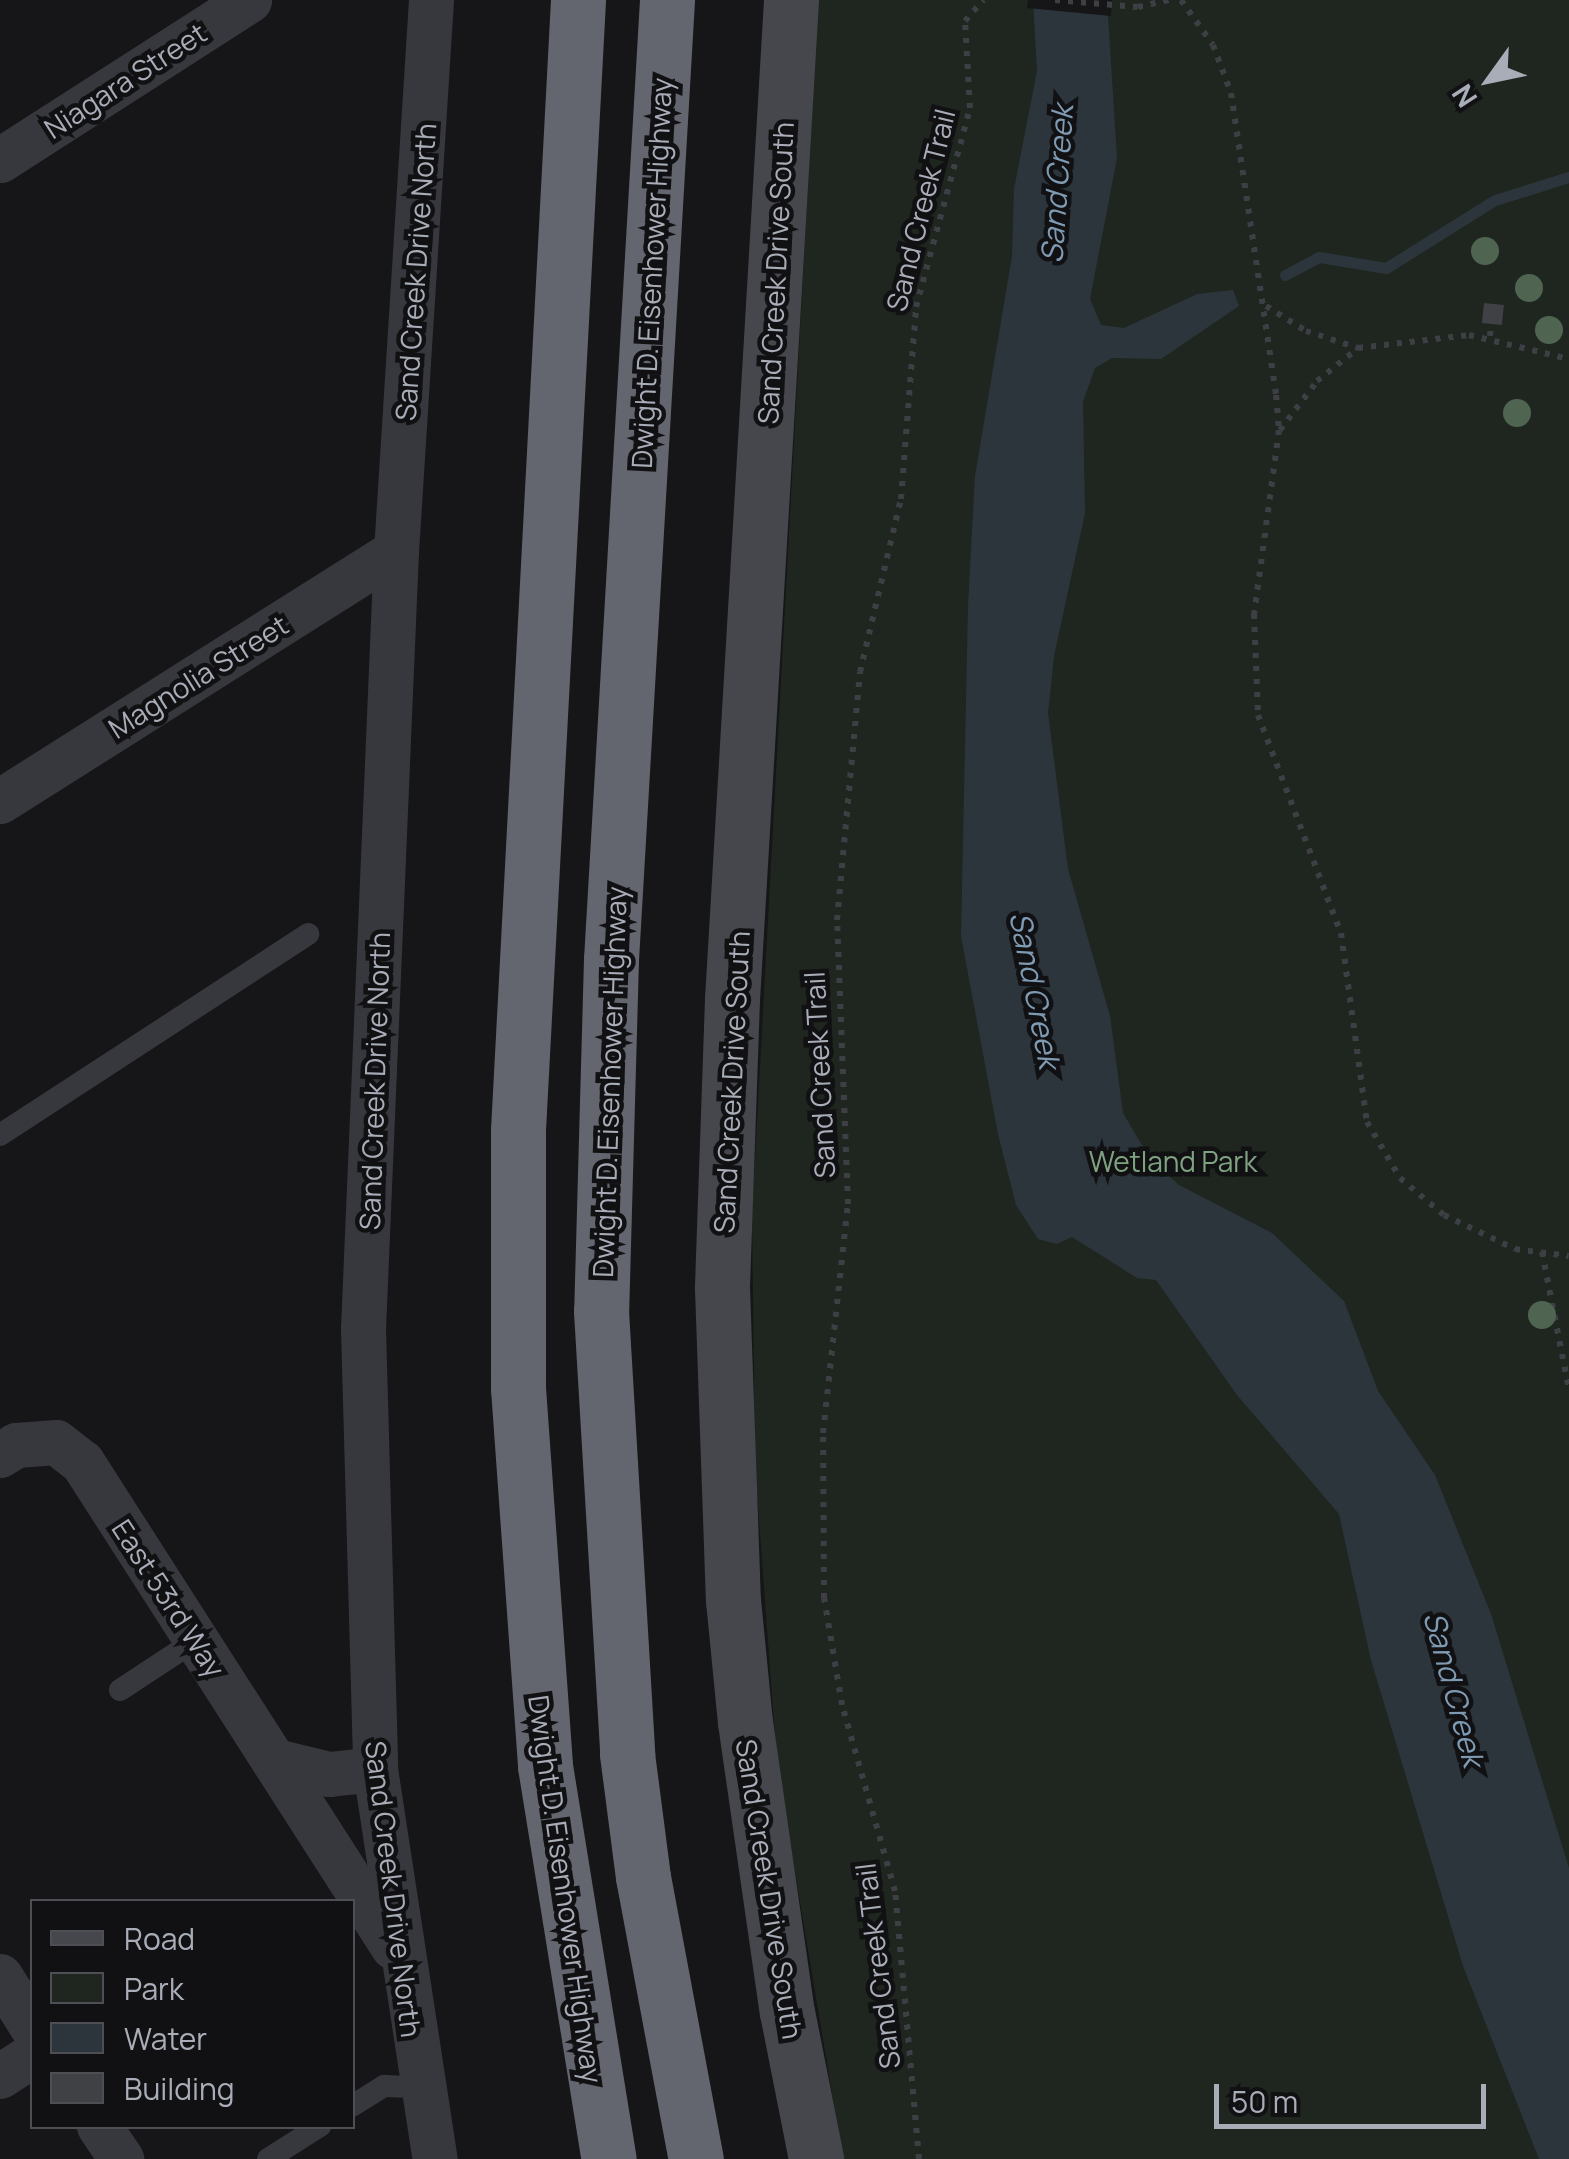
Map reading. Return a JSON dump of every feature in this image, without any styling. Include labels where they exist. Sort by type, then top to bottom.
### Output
[{"type":"highway","name":"Dwight D. Eisenhower Highway","points":[[578,0],[518,1130],[518,1388],[545,1766],[609,2159]]},
{"type":"highway","name":"Dwight D. Eisenhower Highway","points":[[666,0],[611,960],[602,1330],[627,1754],[646,1896],[696,2159]]},
{"type":"main road","name":"Sand Creek Drive South","points":[[790,0],[728,1093],[722,1288],[732,1581],[745,1722],[786,2012],[816,2159]]},
{"type":"street","name":"Niagara Street","points":[[0,160],[249,0]]},
{"type":"street","name":"Sand Creek Drive North","points":[[430,0],[396,550],[364,1329],[375,1769],[420,2087],[435,2159]]},
{"type":"street","name":"Magnolia Street","points":[[0,801],[396,550]]},
{"type":"street","name":"East 53rd Way","points":[[0,1456],[16,1445],[56,1442],[82,1462],[401,1958]]},
{"type":"street","points":[[276,1761],[329,1774],[375,1769]]},
{"type":"street","points":[[0,1976],[30,2024]]},
{"type":"street","points":[[0,2076],[30,2056]]},
{"type":"street","points":[[101,2129],[121,2159]]},
{"type":"lane","points":[[0,1135],[308,934]]},
{"type":"lane","points":[[120,1690],[196,1640]]},
{"type":"lane","points":[[355,2104],[384,2086],[420,2087]]},
{"type":"lane","points":[[268,2159],[315,2129]]},
{"type":"path","name":"Sand Creek Trail","points":[[920,2159],[895,1891],[842,1705],[824,1598],[823,1433],[848,1204],[837,920],[860,672],[901,499],[916,307],[970,108],[965,21],[984,0]]},
{"type":"path","points":[[1054,0],[1122,6],[1170,0]]},
{"type":"path","points":[[1181,0],[1213,45],[1231,93],[1266,306],[1279,430],[1254,614],[1256,698],[1340,933],[1367,1122],[1418,1197],[1481,1236],[1569,1256]]},
{"type":"path","points":[[1266,306],[1306,332],[1358,348],[1490,336],[1569,359]]},
{"type":"path","points":[[1490,336],[1492,324]]},
{"type":"path","points":[[1279,430],[1317,380],[1358,348]]},
{"type":"path","points":[[1542,1252],[1569,1390]]},
{"type":"green space","name":"Wetland Park","points":[[818,0],[1569,0],[1569,2159],[843,2159],[777,1764],[755,1466],[752,1214]]},
{"type":"water","name":"Sand Creek","points":[[1033,0],[1107,0],[1117,158],[1090,299],[1101,325],[1124,328],[1197,294],[1233,290],[1239,306],[1161,359],[1112,358],[1095,368],[1083,402],[1085,513],[1054,656],[1048,713],[1068,869],[1110,1016],[1123,1113],[1150,1159],[1179,1185],[1272,1233],[1344,1301],[1378,1391],[1435,1475],[1491,1614],[1569,1868],[1569,2159],[1539,2159],[1463,1966],[1371,1660],[1339,1514],[1237,1395],[1156,1280],[1137,1278],[1072,1237],[1057,1244],[1038,1239],[1016,1205],[998,1134],[961,936],[968,606],[975,476],[1012,256],[1014,189],[1037,71]]},
{"type":"pier","points":[[1028,0],[1112,0],[1111,16],[1027,8]]},
{"type":"building","points":[[1484,303],[1504,305],[1502,325],[1482,323]]},
{"type":"waterway","points":[[1285,275],[1319,257],[1386,268],[1495,200],[1569,177]]}]
